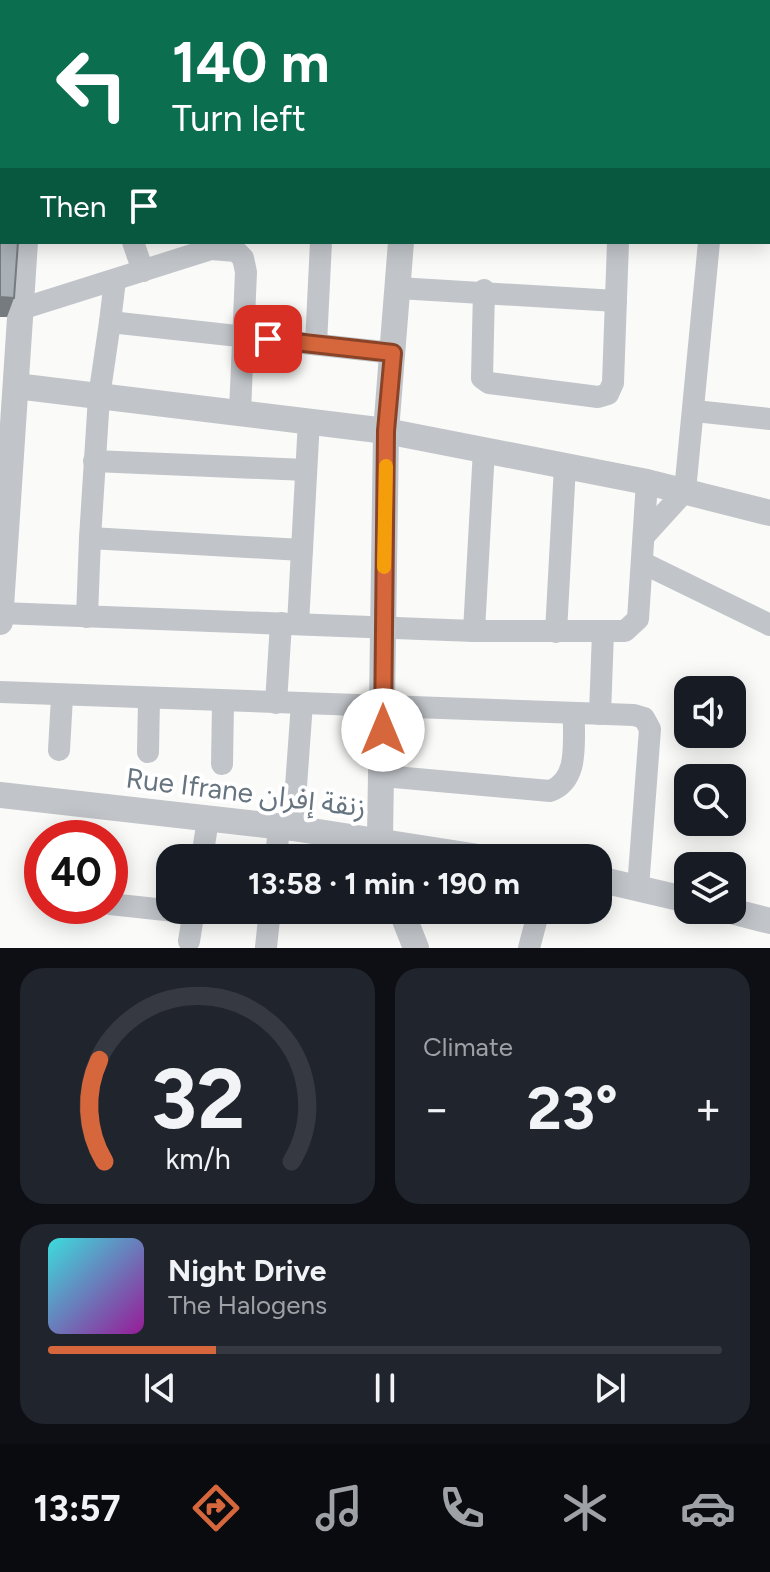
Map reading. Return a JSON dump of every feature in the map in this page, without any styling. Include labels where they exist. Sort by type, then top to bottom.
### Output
[{"type":"street","points":[[0,622],[8,385],[21,309],[25,244]]},
{"type":"street","points":[[134,244],[143,271]]},
{"type":"street","points":[[316,344],[321,244]]},
{"type":"street","points":[[383,844],[386,431],[401,244]]},
{"type":"street","points":[[484,290],[482,378],[489,383],[598,397],[608,394],[613,383],[618,244]]},
{"type":"street","points":[[644,536],[685,491],[709,244]]},
{"type":"street","points":[[21,309],[143,271],[210,246],[228,247],[243,258],[244,337],[240,412]]},
{"type":"street","points":[[87,617],[99,397],[115,280]]},
{"type":"street","points":[[398,288],[484,290],[616,301]]},
{"type":"street","points":[[110,322],[393,353]]},
{"type":"street","points":[[8,385],[386,431],[647,482],[770,513]]},
{"type":"street","points":[[695,411],[770,419]]},
{"type":"street","points":[[276,703],[302,550],[309,420]]},
{"type":"street","points":[[474,631],[484,449]]},
{"type":"street","points":[[94,461],[306,470]]},
{"type":"street","points":[[556,632],[565,466]]},
{"type":"street","points":[[1,613],[383,625],[474,631],[625,631],[636,624],[647,482]]},
{"type":"street","points":[[90,538],[302,550]]},
{"type":"street","points":[[643,563],[770,625]]},
{"type":"street","points":[[600,714],[603,632]]},
{"type":"street","points":[[0,692],[223,703],[634,715],[644,718],[650,729],[638,888]]},
{"type":"street","points":[[59,750],[62,697]]},
{"type":"street","points":[[148,752],[149,700]]},
{"type":"street","points":[[222,764],[223,703]]},
{"type":"street","points":[[281,844],[286,828],[302,703]]},
{"type":"street","points":[[383,776],[550,791],[561,787],[569,776],[574,714]]},
{"type":"street","name":"Rue Ifrane زنقة إفران","points":[[0,795],[286,828],[360,844]]},
{"type":"street","points":[[204,844],[208,819]]},
{"type":"street","points":[[612,882],[674,897]]},
{"type":"street","points":[[128,906],[156,908]]},
{"type":"street","points":[[746,915],[770,921]]},
{"type":"street","points":[[189,941],[192,924]]},
{"type":"street","points":[[266,947],[268,924]]},
{"type":"street","points":[[407,924],[416,948]]},
{"type":"street","points":[[529,948],[535,924]]},
{"type":"building","points":[[0,244],[18,244],[14,298],[0,297]]},
{"type":"slow traffic","points":[[384,567],[386,466]]},
{"type":"route","points":[[268,339],[393,353],[386,431],[383,730]]}]
